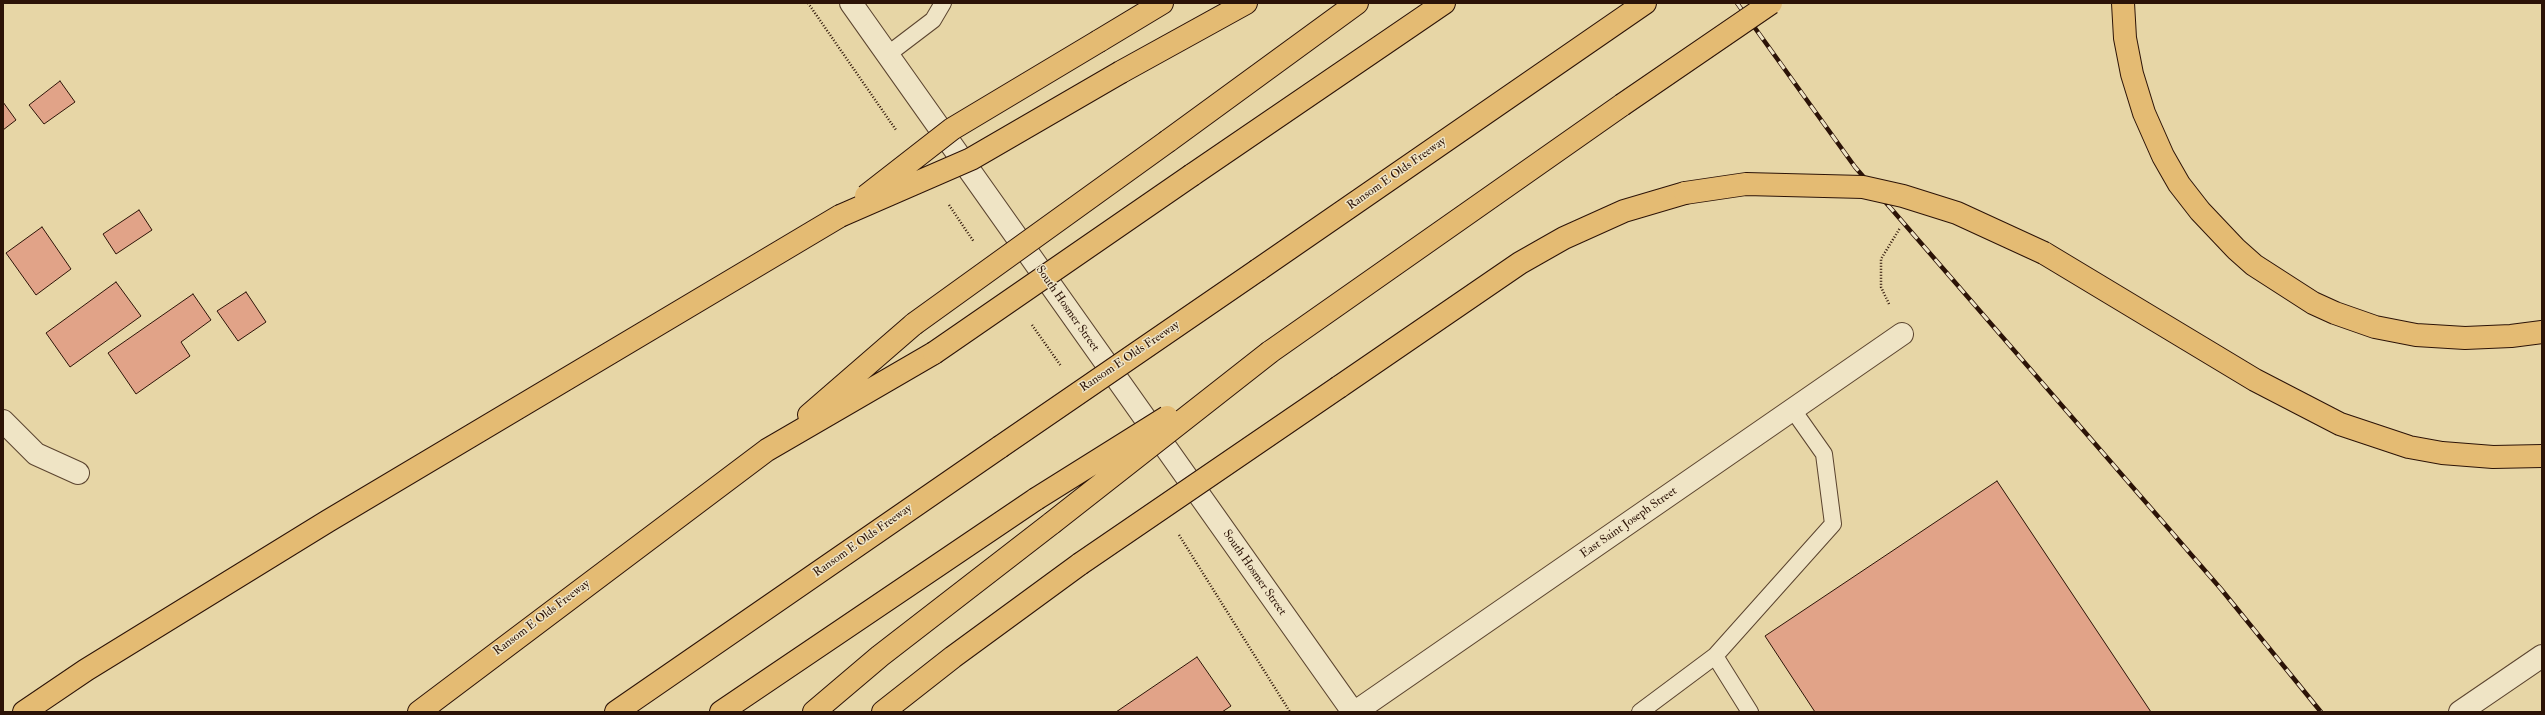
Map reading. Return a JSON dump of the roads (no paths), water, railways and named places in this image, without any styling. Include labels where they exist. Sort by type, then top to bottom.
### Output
[{"type":"highway","points":[[24,712],[86,670],[328,521],[840,216],[952,129],[1162,3]]},
{"type":"highway","points":[[840,216],[972,159],[1121,72],[1246,3]]},
{"type":"highway","points":[[767,450],[914,324],[1357,3]]},
{"type":"highway","name":"Ransom E Olds Freeway","points":[[418,712],[767,450],[934,353],[1444,3]]},
{"type":"highway","name":"Ransom E Olds Freeway","points":[[616,712],[1645,3]]},
{"type":"highway","points":[[721,712],[1036,499],[1270,352],[1622,105],[1771,3]]},
{"type":"highway","points":[[2123,3],[2124,33],[2132,74],[2144,113],[2163,156],[2179,184],[2200,211],[2236,249],[2254,265],[2313,303],[2335,313],[2375,327],[2416,335],[2465,338],[2511,336],[2542,332]]},
{"type":"highway","points":[[883,712],[959,652],[1080,564],[1520,264],[1564,238],[1624,211],[1686,193],[1746,184],[1863,187],[1915,199],[1957,213],[2044,254],[2261,383],[2340,424],[2403,445],[2442,453],[2493,457],[2542,456]]},
{"type":"highway","points":[[814,712],[880,656],[1270,352]]},
{"type":"street","name":"South Hosmer Street","points":[[851,3],[1354,712]]},
{"type":"street","name":"East Saint Joseph Street","points":[[1354,712],[1902,334]]},
{"type":"street","points":[[3,421],[36,454],[78,473]]},
{"type":"street","points":[[2460,712],[2542,656]]},
{"type":"lane","points":[[887,55],[933,20],[943,3]]},
{"type":"lane","points":[[1640,712],[1715,656],[1833,524],[1824,454],[1793,410]]},
{"type":"lane","points":[[1715,656],[1750,712]]},
{"type":"railway","points":[[1737,3],[1855,167],[2221,589],[2321,712]]}]
